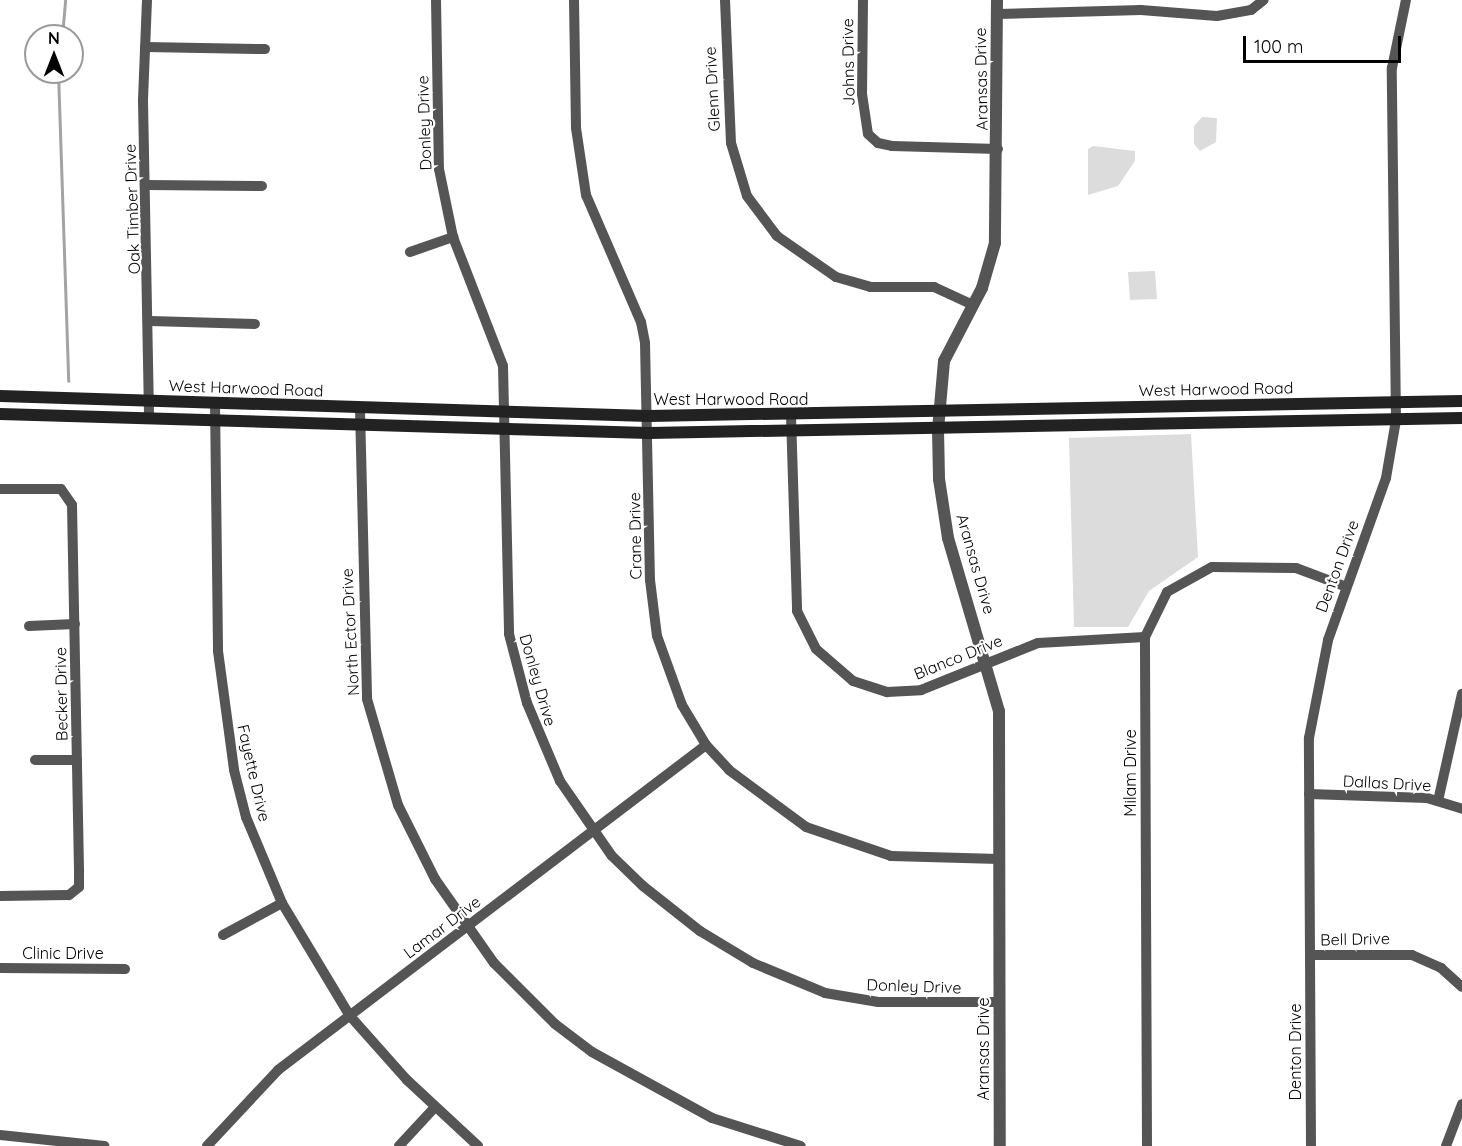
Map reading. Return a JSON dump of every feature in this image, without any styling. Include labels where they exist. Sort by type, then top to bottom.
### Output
[{"type":"main road","name":"West Harwood Road","points":[[0,396],[360,409],[649,416],[790,416],[1462,400]]},
{"type":"main road","points":[[1261,404],[1262,423]]},
{"type":"main road","name":"West Harwood Road","points":[[0,414],[649,433],[938,430],[1462,418]]},
{"type":"street","name":"Oak Timber Drive","points":[[147,0],[145,47],[150,321],[149,418]]},
{"type":"street","name":"Donley Drive","points":[[436,0],[439,169],[453,237],[499,346],[504,411],[505,576],[517,671],[543,748],[612,856],[676,914],[789,980],[825,993],[878,1002],[1000,1002]]},
{"type":"street","name":"Crane Drive","points":[[574,0],[576,128],[586,195],[641,322],[649,416],[650,580],[657,636],[672,684],[706,745],[767,803],[834,840],[891,856],[999,859]]},
{"type":"street","name":"Glenn Drive","points":[[725,0],[731,143],[747,196],[777,236],[836,277],[870,286],[934,286],[973,305]]},
{"type":"street","name":"Johns Drive","points":[[863,0],[862,94],[868,134],[878,143],[892,147],[998,149]]},
{"type":"street","name":"Aransas Drive","points":[[997,0],[998,149],[995,243],[973,305],[944,361],[938,430],[939,479],[948,538],[988,662],[999,711],[1000,1146]]},
{"type":"street","points":[[997,14],[1141,5],[1217,16],[1251,10],[1264,0]]},
{"type":"street","name":"Denton Drive","points":[[1311,1146],[1309,794],[1313,703],[1344,586],[1386,478],[1396,420],[1392,68],[1406,0]]},
{"type":"street","points":[[145,47],[265,49]]},
{"type":"street","points":[[147,185],[262,186]]},
{"type":"street","points":[[410,252],[453,237]]},
{"type":"street","points":[[150,321],[255,324]]},
{"type":"street","name":"Fayette Drive","points":[[215,402],[216,618],[222,692],[246,816],[282,903],[350,1016],[435,1107],[478,1146]]},
{"type":"street","name":"North Ector Drive","points":[[360,409],[367,699],[398,805],[465,927],[525,997],[592,1052],[712,1118],[801,1146]]},
{"type":"street","name":"Blanco Drive","points":[[790,416],[797,611],[816,649],[853,681],[887,692],[921,690],[1038,643],[1145,637]]},
{"type":"street","name":"Becker Drive","points":[[0,489],[61,489],[68,496],[75,624],[76,760],[76,892],[0,896]]},
{"type":"street","name":"Milam Drive","points":[[1147,1146],[1145,637],[1167,592],[1212,567],[1296,568],[1344,586]]},
{"type":"street","points":[[29,626],[75,624]]},
{"type":"street","points":[[1438,801],[1462,694]]},
{"type":"street","name":"Lamar Drive","points":[[207,1146],[278,1070],[465,927],[595,832],[706,745]]},
{"type":"street","points":[[35,760],[76,760]]},
{"type":"street","name":"Dallas Drive","points":[[1309,794],[1438,801],[1462,809]]},
{"type":"street","points":[[223,935],[282,903]]},
{"type":"street","name":"Bell Drive","points":[[1310,955],[1412,955],[1441,968],[1462,987]]},
{"type":"street","name":"Clinic Drive","points":[[0,968],[125,969]]},
{"type":"street","points":[[1446,1146],[1462,1104]]},
{"type":"street","points":[[399,1146],[435,1107]]},
{"type":"street","points":[[0,1135],[104,1146]]},
{"type":"shaded area","points":[[1202,117],[1217,118],[1216,142],[1200,151],[1194,144],[1194,126]]},
{"type":"shaded area","points":[[1093,146],[1135,151],[1135,161],[1118,186],[1088,195],[1088,149]]},
{"type":"shaded area","points":[[1155,271],[1157,299],[1130,300],[1128,272]]},
{"type":"shaded area","points":[[1191,434],[1198,557],[1149,591],[1128,627],[1074,627],[1069,438]]},
{"type":"waterway","points":[[63,24],[65,0]]},
{"type":"waterway","points":[[58,84],[68,381]]}]
